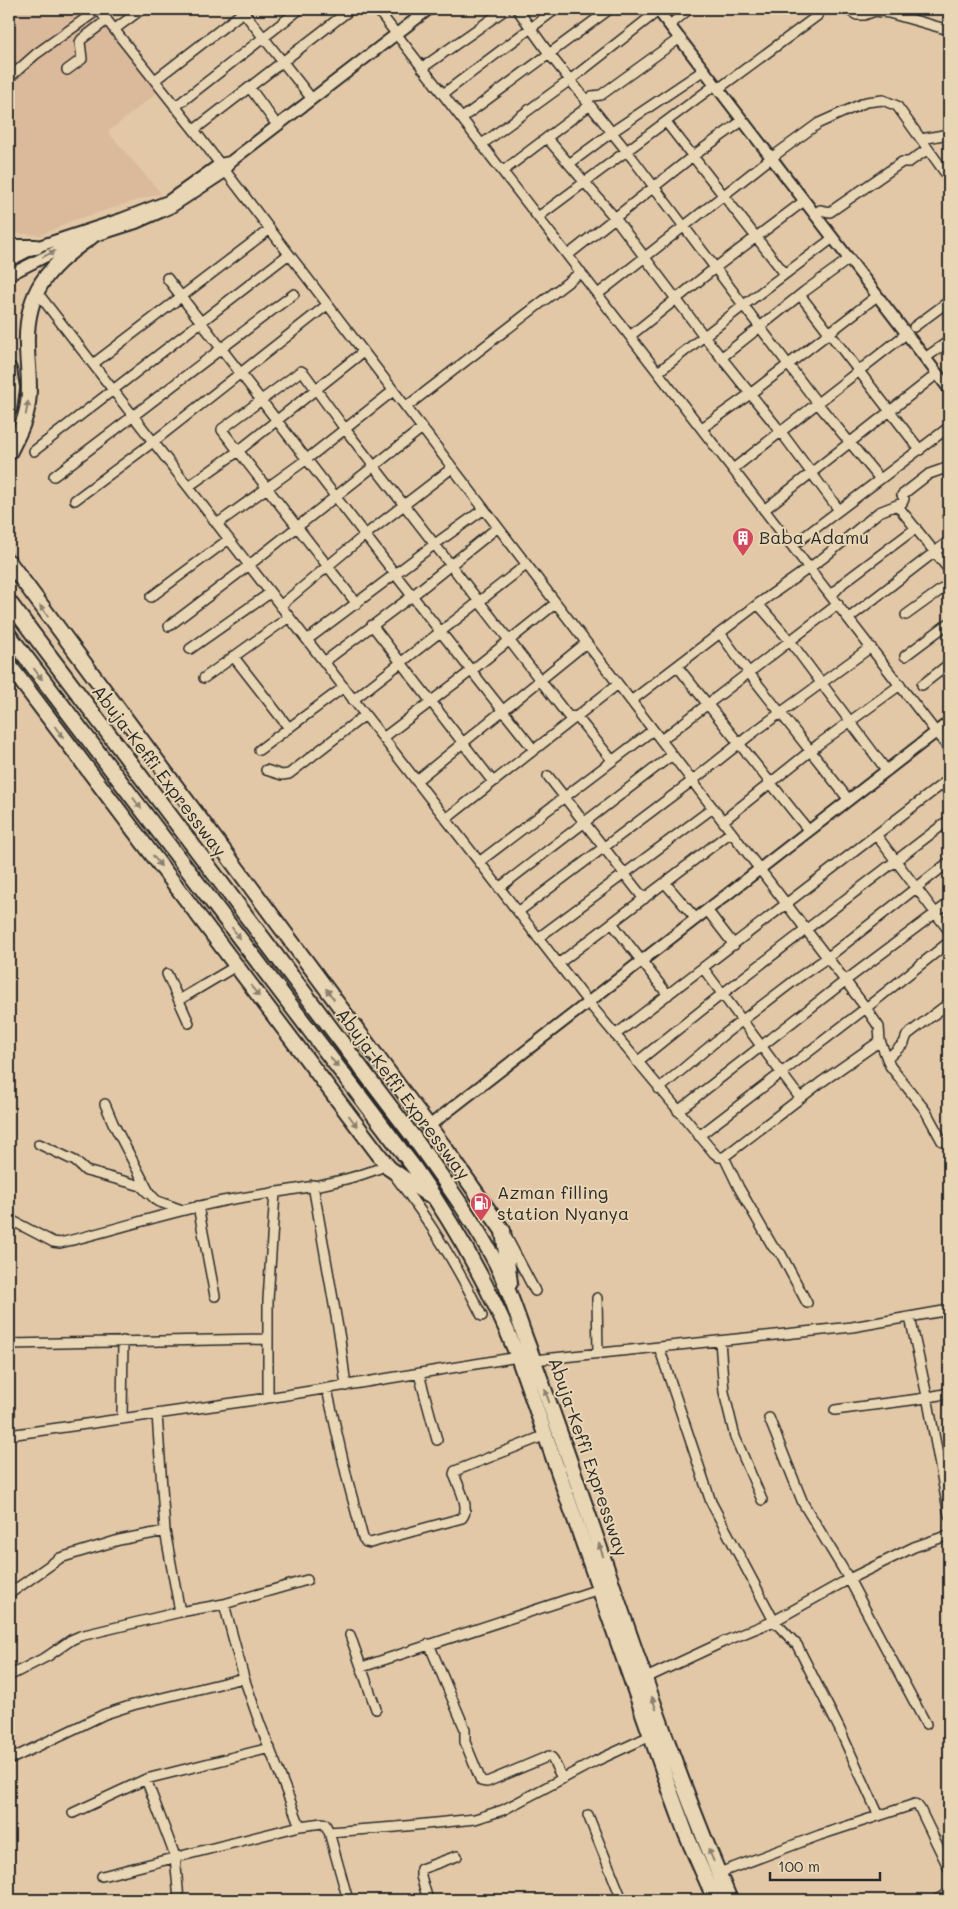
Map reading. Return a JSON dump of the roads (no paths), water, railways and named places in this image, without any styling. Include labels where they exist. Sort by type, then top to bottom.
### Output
[{"type":"main road","points":[[9,452],[25,418],[28,404],[27,328],[32,303],[42,282],[53,267],[91,237]]},
{"type":"main road","points":[[9,247],[36,247]]},
{"type":"main road","points":[[9,369],[12,388],[9,409]]},
{"type":"main road","name":"Abuja-Keffi Expressway","points":[[9,562],[469,1180],[503,1231]]},
{"type":"main road","name":"Abuja-Keffi Expressway","points":[[9,602],[452,1190],[483,1239],[512,1299],[688,1800],[730,1900]]},
{"type":"main road","name":"Abuja-Keffi Expressway","points":[[9,635],[442,1208],[480,1272],[496,1304],[518,1357],[650,1736],[686,1834],[715,1900]]},
{"type":"main road","points":[[9,665],[388,1166],[424,1192],[442,1208]]},
{"type":"main road","points":[[503,1231],[512,1299]]},
{"type":"street","points":[[9,78],[36,54],[99,9],[175,107],[225,166],[327,305],[866,1008],[879,1027],[880,1041],[890,1066],[925,1110],[942,1141],[949,1143]]},
{"type":"street","points":[[115,29],[142,9]]},
{"type":"street","points":[[175,107],[300,9]]},
{"type":"street","points":[[194,130],[351,9]]},
{"type":"street","points":[[377,9],[949,749]]},
{"type":"street","points":[[9,274],[70,244],[136,223],[170,208],[429,9]]},
{"type":"street","points":[[422,68],[506,9]]},
{"type":"street","points":[[518,9],[550,55],[612,132],[818,404],[880,479]]},
{"type":"street","points":[[443,94],[556,9]]},
{"type":"street","points":[[462,118],[610,9]]},
{"type":"street","points":[[670,25],[689,9]]},
{"type":"street","points":[[538,218],[666,122],[818,16],[821,9]]},
{"type":"street","points":[[846,9],[857,15],[864,15],[875,11],[889,13],[949,30]]},
{"type":"street","points":[[155,80],[244,10],[263,38],[312,99]]},
{"type":"street","points":[[482,144],[570,80],[658,10],[877,296],[910,331],[925,358],[949,389]]},
{"type":"street","points":[[67,70],[82,58],[80,42],[82,39],[107,20]]},
{"type":"street","points":[[503,171],[588,103],[592,96],[601,95],[680,38]]},
{"type":"street","points":[[569,164],[612,132],[704,70]]},
{"type":"street","points":[[250,88],[277,125]]},
{"type":"street","points":[[598,294],[771,158],[820,123],[866,102],[883,100],[898,106],[949,178]]},
{"type":"street","points":[[568,255],[693,156],[742,121]]},
{"type":"street","points":[[666,122],[786,274]]},
{"type":"street","points":[[921,139],[949,134]]},
{"type":"street","points":[[546,138],[585,182],[646,257],[704,336],[781,432],[839,510]]},
{"type":"street","points":[[814,215],[820,210],[830,212],[902,162],[910,162],[928,150]]},
{"type":"street","points":[[9,261],[36,247],[121,219],[168,201],[225,166]]},
{"type":"street","points":[[630,336],[715,268],[804,201]]},
{"type":"street","points":[[93,364],[270,229]]},
{"type":"street","points":[[658,372],[833,238]]},
{"type":"street","points":[[34,451],[289,254]]},
{"type":"street","points":[[721,358],[800,295],[849,259]]},
{"type":"street","points":[[406,407],[581,272]]},
{"type":"street","points":[[167,278],[278,420],[395,575],[534,750]]},
{"type":"street","points":[[37,292],[558,964],[659,1089],[719,1157],[724,1157],[800,1098],[880,1041]]},
{"type":"street","points":[[54,476],[294,294]]},
{"type":"street","points":[[800,295],[920,450]]},
{"type":"street","points":[[702,428],[750,394],[877,296]]},
{"type":"street","points":[[733,469],[949,301]]},
{"type":"street","points":[[75,500],[154,442],[327,305]]},
{"type":"street","points":[[925,358],[949,340]]},
{"type":"street","points":[[189,486],[237,452],[363,352]]},
{"type":"street","points":[[356,604],[222,433],[222,428],[301,371],[304,372],[345,429],[375,465],[478,602],[568,716],[578,717],[612,760]]},
{"type":"street","points":[[764,510],[937,374]]},
{"type":"street","points":[[217,524],[307,459],[393,390]]},
{"type":"street","points":[[792,546],[949,427]]},
{"type":"street","points":[[169,626],[422,428]]},
{"type":"street","points":[[631,701],[880,512],[902,503],[904,499],[902,495],[929,474],[949,467]]},
{"type":"street","points":[[280,606],[365,534],[452,468]]},
{"type":"street","points":[[897,505],[949,570]]},
{"type":"street","points":[[307,640],[484,509]]},
{"type":"street","points":[[324,662],[412,596],[498,527]]},
{"type":"street","points":[[831,596],[843,583],[916,528]]},
{"type":"street","points":[[151,597],[228,540]]},
{"type":"street","points":[[849,618],[949,541]]},
{"type":"street","points":[[353,700],[526,565]]},
{"type":"street","points":[[906,614],[949,584]]},
{"type":"street","points":[[190,649],[270,593]]},
{"type":"street","points":[[383,738],[556,604]]},
{"type":"street","points":[[758,604],[790,641],[887,771]]},
{"type":"street","points":[[661,740],[838,604]]},
{"type":"street","points":[[204,678],[289,617]]},
{"type":"street","points":[[905,656],[949,623]]},
{"type":"street","points":[[372,625],[493,782]]},
{"type":"street","points":[[720,633],[810,752],[849,800]]},
{"type":"street","points":[[416,781],[586,643]]},
{"type":"street","points":[[518,912],[780,712],[871,647]]},
{"type":"street","points":[[233,656],[289,728]]},
{"type":"street","points":[[922,685],[949,664]]},
{"type":"street","points":[[677,666],[810,831]]},
{"type":"street","points":[[446,819],[618,684]]},
{"type":"street","points":[[723,821],[810,752],[900,685]]},
{"type":"street","points":[[259,750],[344,688]]},
{"type":"street","points":[[266,770],[282,775],[289,774],[365,715]]},
{"type":"street","points":[[429,1126],[949,722]]},
{"type":"street","points":[[479,862],[653,730]]},
{"type":"street","points":[[500,888],[672,755]]},
{"type":"street","points":[[548,776],[644,899]]},
{"type":"street","points":[[615,1035],[949,779]]},
{"type":"street","points":[[538,938],[713,808]]},
{"type":"street","points":[[637,1062],[722,994],[949,820]]},
{"type":"street","points":[[558,964],[731,832]]},
{"type":"street","points":[[876,836],[949,931]]},
{"type":"street","points":[[659,1089],[798,977],[827,958],[949,862]]},
{"type":"street","points":[[665,883],[696,919]]},
{"type":"street","points":[[678,1111],[949,903]]},
{"type":"street","points":[[707,910],[734,945]]},
{"type":"street","points":[[612,923],[668,995]]},
{"type":"street","points":[[699,1136],[949,942]]},
{"type":"street","points":[[179,1000],[236,966]]},
{"type":"street","points":[[703,968],[800,1098]]},
{"type":"street","points":[[168,974],[189,1023]]},
{"type":"street","points":[[886,1059],[904,1043],[907,1035],[949,1003]]},
{"type":"street","points":[[105,1104],[150,1194]]},
{"type":"street","points":[[39,1144],[75,1161],[86,1171],[141,1186],[156,1201],[182,1211]]},
{"type":"street","points":[[724,1157],[739,1188],[773,1246],[781,1254],[807,1303]]},
{"type":"street","points":[[9,1219],[53,1242],[60,1243],[198,1206],[313,1185],[371,1172],[388,1166],[439,1237],[482,1316]]},
{"type":"street","points":[[313,1185],[340,1339],[346,1386]]},
{"type":"street","points":[[268,1398],[270,1258],[275,1192]]},
{"type":"street","points":[[198,1206],[215,1296]]},
{"type":"street","points":[[503,1231],[535,1291]]},
{"type":"street","points":[[597,1298],[598,1353]]},
{"type":"street","points":[[534,1360],[852,1327],[949,1310]]},
{"type":"street","points":[[910,1317],[949,1515]]},
{"type":"street","points":[[9,1344],[268,1339]]},
{"type":"street","points":[[122,1418],[123,1341]]},
{"type":"street","points":[[720,1341],[724,1392],[735,1437],[762,1500]]},
{"type":"street","points":[[658,1347],[711,1502],[774,1621],[797,1645],[840,1728],[879,1816]]},
{"type":"street","points":[[9,1435],[327,1389],[518,1357]]},
{"type":"street","points":[[419,1374],[437,1440]]},
{"type":"street","points":[[327,1389],[346,1478],[363,1538],[366,1542],[370,1543],[462,1518],[466,1507],[454,1471],[546,1436]]},
{"type":"street","points":[[835,1410],[919,1400],[927,1396],[949,1393]]},
{"type":"street","points":[[158,1414],[165,1530],[180,1612]]},
{"type":"street","points":[[770,1418],[804,1503],[848,1579],[926,1724]]},
{"type":"street","points":[[10,1592],[60,1558],[118,1540],[165,1530]]},
{"type":"street","points":[[646,1678],[723,1642],[774,1621],[848,1579],[914,1547],[949,1535]]},
{"type":"street","points":[[9,1676],[48,1656],[80,1636],[180,1612],[224,1604],[307,1580]]},
{"type":"street","points":[[362,1667],[599,1589]]},
{"type":"street","points":[[224,1604],[244,1678],[300,1826]]},
{"type":"street","points":[[350,1635],[376,1709]]},
{"type":"street","points":[[430,1644],[465,1729],[465,1742],[481,1781],[487,1782],[549,1756],[552,1758],[562,1778]]},
{"type":"street","points":[[9,1760],[105,1714],[133,1705],[244,1678]]},
{"type":"street","points":[[329,1832],[475,1819],[502,1810],[562,1778],[650,1736]]},
{"type":"street","points":[[72,1813],[146,1778],[270,1748]]},
{"type":"street","points":[[146,1778],[175,1856],[179,1900]]},
{"type":"street","points":[[719,1873],[820,1835],[915,1804],[949,1869]]},
{"type":"street","points":[[588,1815],[621,1897]]},
{"type":"street","points":[[102,1876],[175,1856],[300,1826],[322,1823],[325,1824],[329,1832],[348,1900]]},
{"type":"street","points":[[428,1900],[421,1876],[421,1868],[457,1856]]},
{"type":"street","points":[[939,1900],[949,1893]]},
{"type":"place","name":"Baba Adamu","points":[[743,557]]},
{"type":"place","name":"Azman filling station Nyanya","points":[[481,1222]]}]
